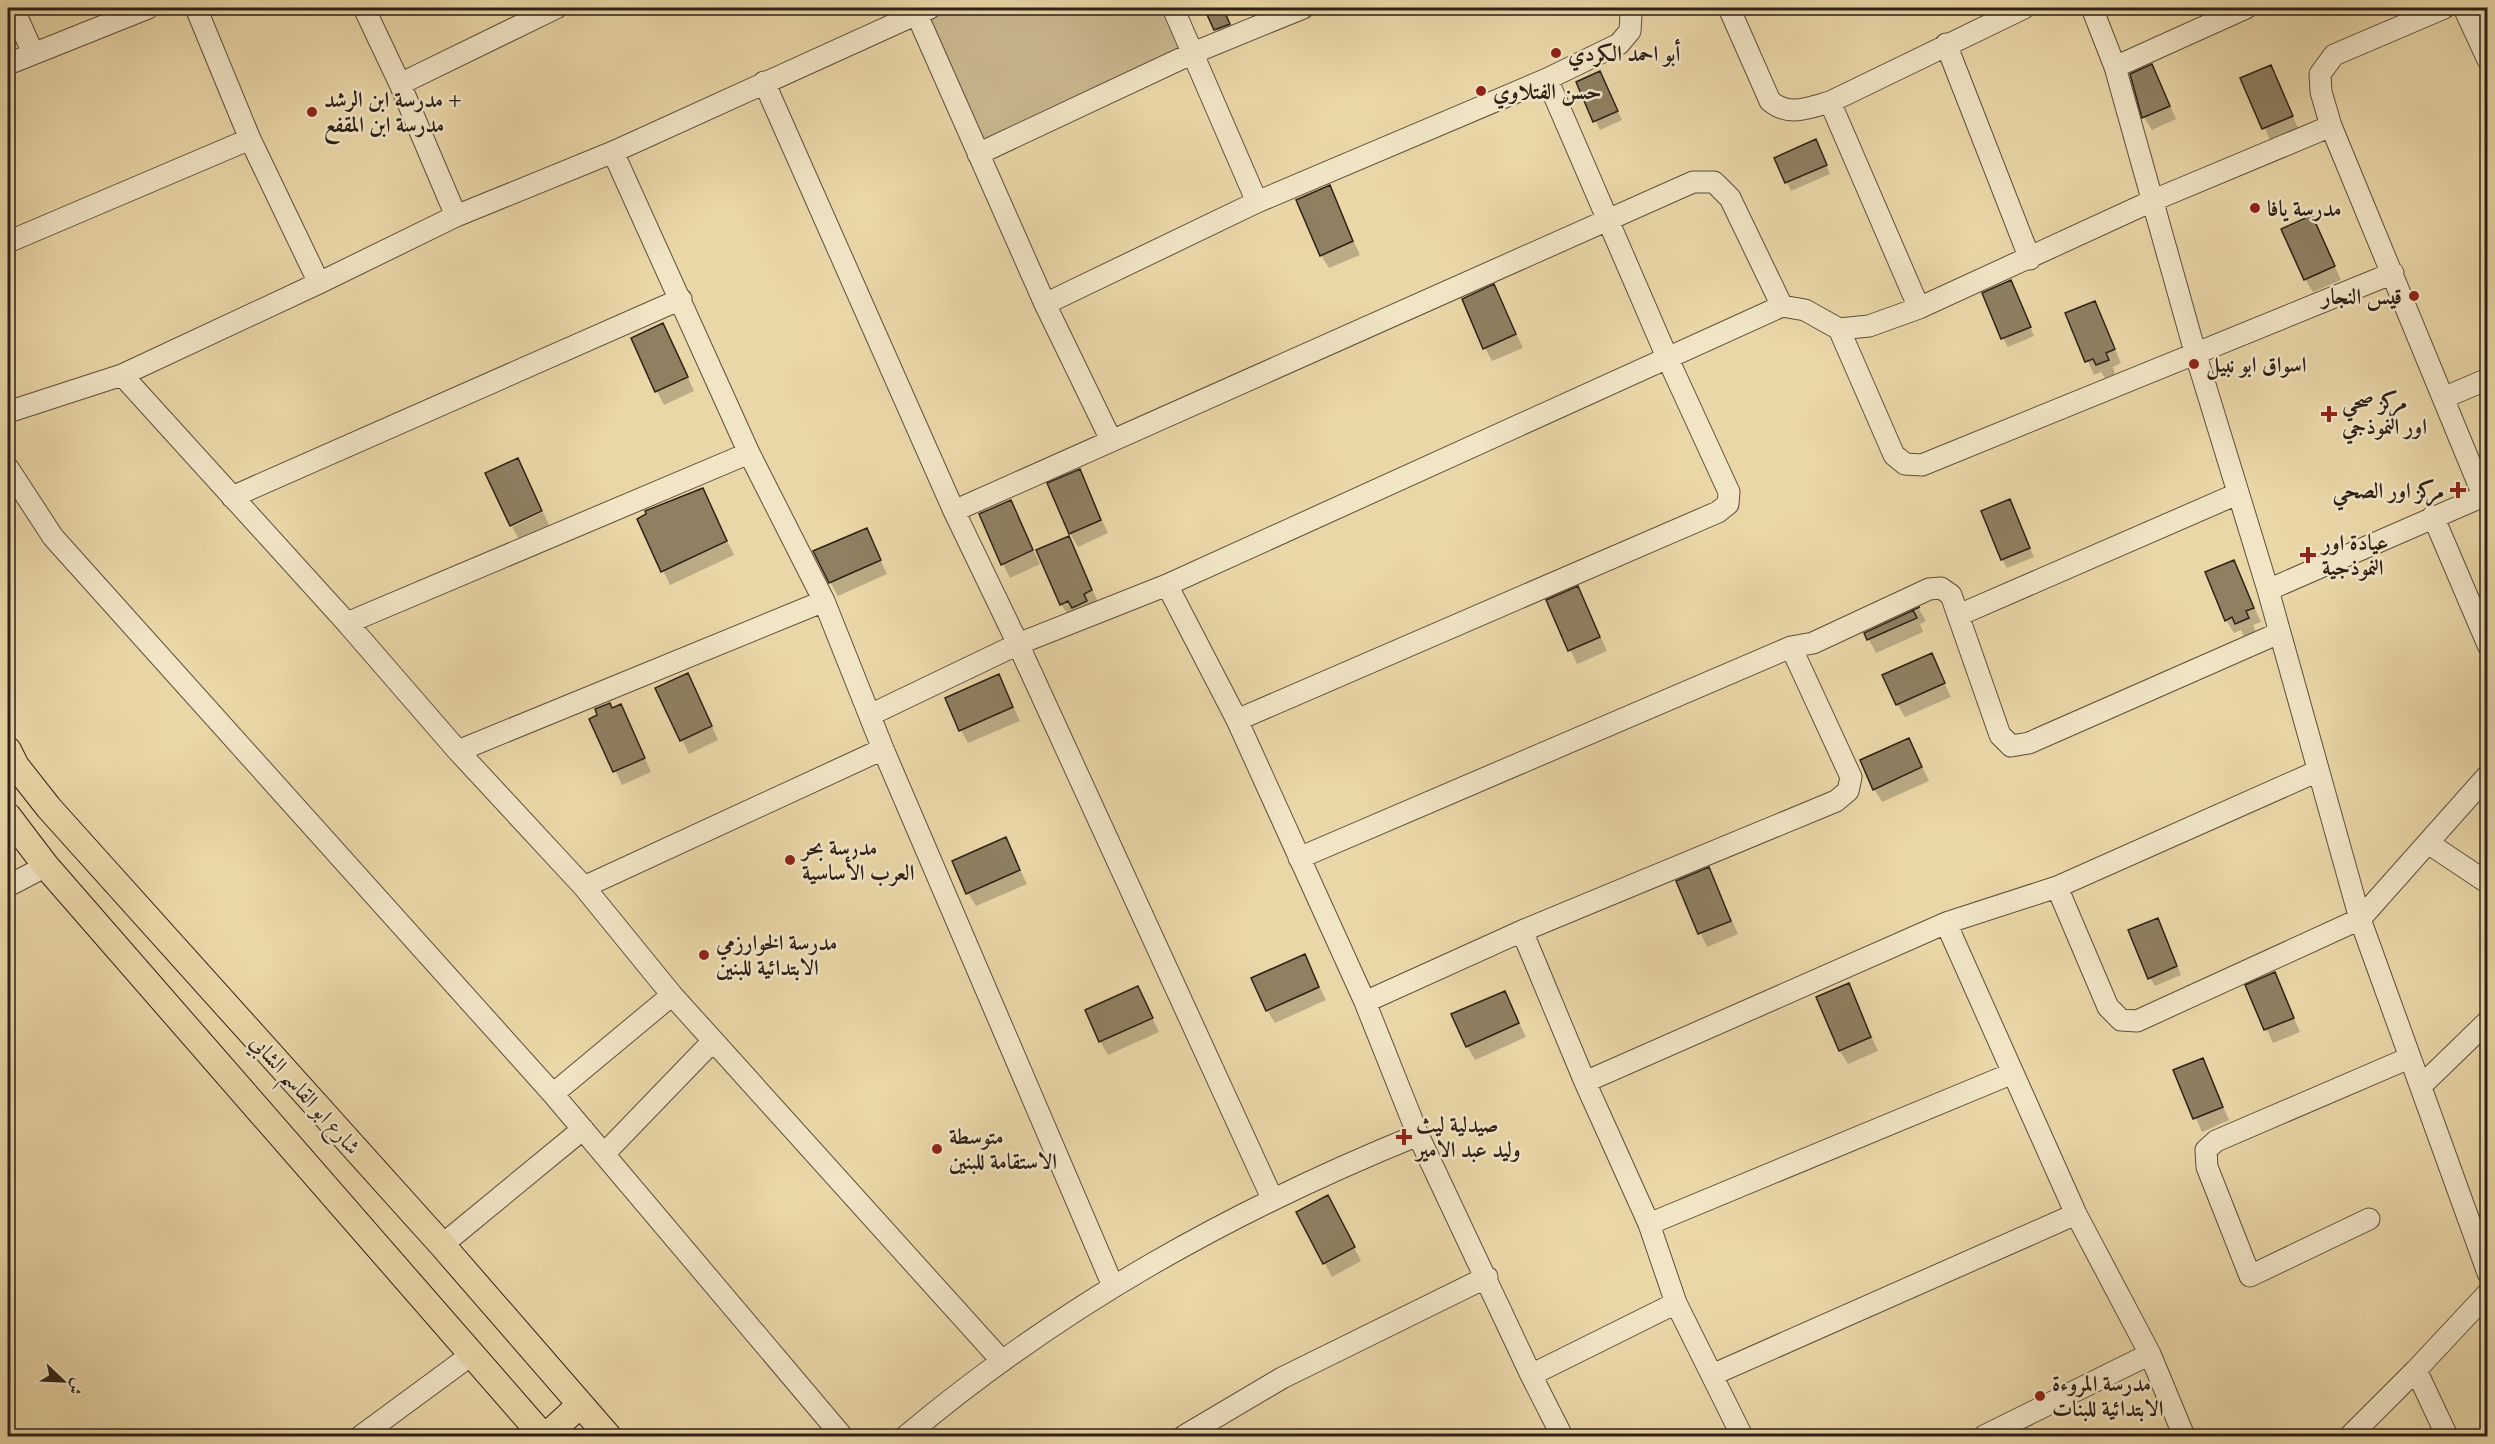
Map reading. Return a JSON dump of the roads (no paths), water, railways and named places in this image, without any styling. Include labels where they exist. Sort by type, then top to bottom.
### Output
[{"type":"main road","name":"شارع ابو القاسم الشابي","points":[[8,750],[16,766],[49,808],[442,1245],[608,1437]]},
{"type":"main road","name":"شارع ابو القاسم الشابي","points":[[8,816],[46,866],[544,1437]]},
{"type":"main road","points":[[544,1437],[580,1405]]},
{"type":"street","points":[[13,8],[33,53]]},
{"type":"street","points":[[8,64],[148,8]]},
{"type":"street","points":[[196,8],[250,139],[319,283]]},
{"type":"street","points":[[364,8],[400,84],[456,216]]},
{"type":"street","points":[[400,84],[556,8]]},
{"type":"street","points":[[1173,8],[1257,202]]},
{"type":"street","points":[[978,154],[1192,53],[1304,8]]},
{"type":"street","points":[[1045,304],[1257,202],[1547,79],[1619,44],[1630,31],[1631,15],[1628,8]]},
{"type":"street","points":[[1729,8],[1770,101],[1779,109],[1796,112],[1830,102],[2024,8]]},
{"type":"street","points":[[2092,8],[2115,67],[2195,352],[2268,590],[2278,633],[2360,919],[2487,1273]]},
{"type":"street","points":[[2115,67],[2246,8]]},
{"type":"street","points":[[2268,590],[2485,494],[2331,126],[2321,92],[2320,74],[2334,55],[2444,8]]},
{"type":"street","points":[[2464,8],[2487,60]]},
{"type":"street","points":[[8,412],[122,375],[456,216],[613,152],[920,9],[978,154],[1045,304],[1111,440]]},
{"type":"street","points":[[1946,44],[2030,259]]},
{"type":"street","points":[[1237,720],[1718,512],[1728,504],[1729,492],[1667,357],[1547,79]]},
{"type":"street","points":[[764,82],[954,511],[1018,644],[1272,1198]]},
{"type":"street","points":[[1830,102],[1919,308]]},
{"type":"street","points":[[870,715],[1018,644],[1167,585],[1782,306],[1805,310],[1839,329],[1869,326],[1919,308],[2030,259],[2154,200],[2331,126]]},
{"type":"street","points":[[8,242],[250,139]]},
{"type":"street","points":[[613,152],[749,453],[824,601],[883,749],[1113,1286]]},
{"type":"street","points":[[954,511],[1693,182],[1714,183],[1730,198],[1782,306]]},
{"type":"street","points":[[1839,329],[1894,456],[1905,465],[1922,465],[2393,273]]},
{"type":"street","points":[[232,497],[681,299]]},
{"type":"street","points":[[122,375],[347,623],[458,751],[584,887],[672,995],[1002,1361]]},
{"type":"street","points":[[2443,398],[2487,379]]},
{"type":"street","points":[[347,623],[749,453]]},
{"type":"street","points":[[8,468],[53,537],[553,1094],[842,1437]]},
{"type":"street","points":[[1959,615],[2237,494]]},
{"type":"street","points":[[2433,516],[2487,645]]},
{"type":"street","points":[[1167,585],[1237,720],[1365,1002],[1419,1134],[1487,1276],[1531,1375],[1562,1436]]},
{"type":"street","points":[[1299,858],[1791,647],[1813,643],[1929,589],[1941,588],[1951,595],[2000,735],[2011,746],[2029,742],[2278,633]]},
{"type":"street","points":[[458,751],[824,601]]},
{"type":"street","points":[[1365,1002],[1522,931],[1836,801],[1848,791],[1851,777],[1791,647]]},
{"type":"street","points":[[584,887],[883,749]]},
{"type":"street","points":[[1585,1082],[1946,923],[2057,887],[2318,771]]},
{"type":"street","points":[[2057,887],[2108,1007],[2121,1020],[2137,1021],[2360,919],[2487,776]]},
{"type":"street","points":[[2428,843],[2487,883]]},
{"type":"street","points":[[8,886],[46,866]]},
{"type":"street","points":[[1946,923],[2076,1214],[2150,1354],[2184,1437]]},
{"type":"street","points":[[1522,931],[1585,1082],[1649,1224],[1676,1303],[1743,1437]]},
{"type":"street","points":[[553,1094],[672,995]]},
{"type":"street","points":[[2421,1086],[2487,1021]]},
{"type":"street","points":[[604,1154],[714,1041]]},
{"type":"street","points":[[2369,1218],[2250,1276],[2207,1167],[2206,1150],[2216,1141],[2409,1058]]},
{"type":"street","points":[[1649,1224],[2013,1073]]},
{"type":"street","points":[[442,1245],[583,1129]]},
{"type":"street","points":[[906,1437],[1002,1361],[1113,1286],[1192,1240],[1272,1198],[1419,1134]]},
{"type":"street","points":[[1712,1376],[2076,1214]]},
{"type":"street","points":[[1184,1437],[1282,1378],[1487,1276]]},
{"type":"street","points":[[2350,1437],[2487,1293]]},
{"type":"street","points":[[1531,1375],[1676,1303]]},
{"type":"street","points":[[1984,1437],[2150,1354]]},
{"type":"street","points":[[362,1437],[471,1355]]},
{"type":"street","points":[[2416,1370],[2447,1437]]},
{"type":"place","name":"أبو احمد الكردي","points":[[1556,53]]},
{"type":"place","name":"حسن الفتلاوي","points":[[1481,91]]},
{"type":"place","name":"مدرسة ابن الرشد + مدرسة ابن المقفع","points":[[312,112]]},
{"type":"place","name":"مدرسة يافا","points":[[2255,208]]},
{"type":"place","name":"قيس النجار","points":[[2414,296]]},
{"type":"place","name":"اسواق ابو نبيل","points":[[2194,364]]},
{"type":"place","name":"مركز صحي اور النموذجي","points":[[2329,414]]},
{"type":"place","name":"مركز اور الصحي","points":[[2458,490]]},
{"type":"place","name":"عيادة اور النموذجية","points":[[2308,555]]},
{"type":"place","name":"مدرسة بحر العرب الأساسية","points":[[790,860]]},
{"type":"place","name":"مدرسة الخوارزمي الابتدائية للبنين","points":[[704,955]]},
{"type":"place","name":"صيدلية ليث وليد عبد الامير","points":[[1404,1137]]},
{"type":"place","name":"متوسطة الاستقامة للبنين","points":[[937,1149]]},
{"type":"place","name":"مدرسة المروءة الابتدائية للبنات","points":[[2040,1396]]}]
